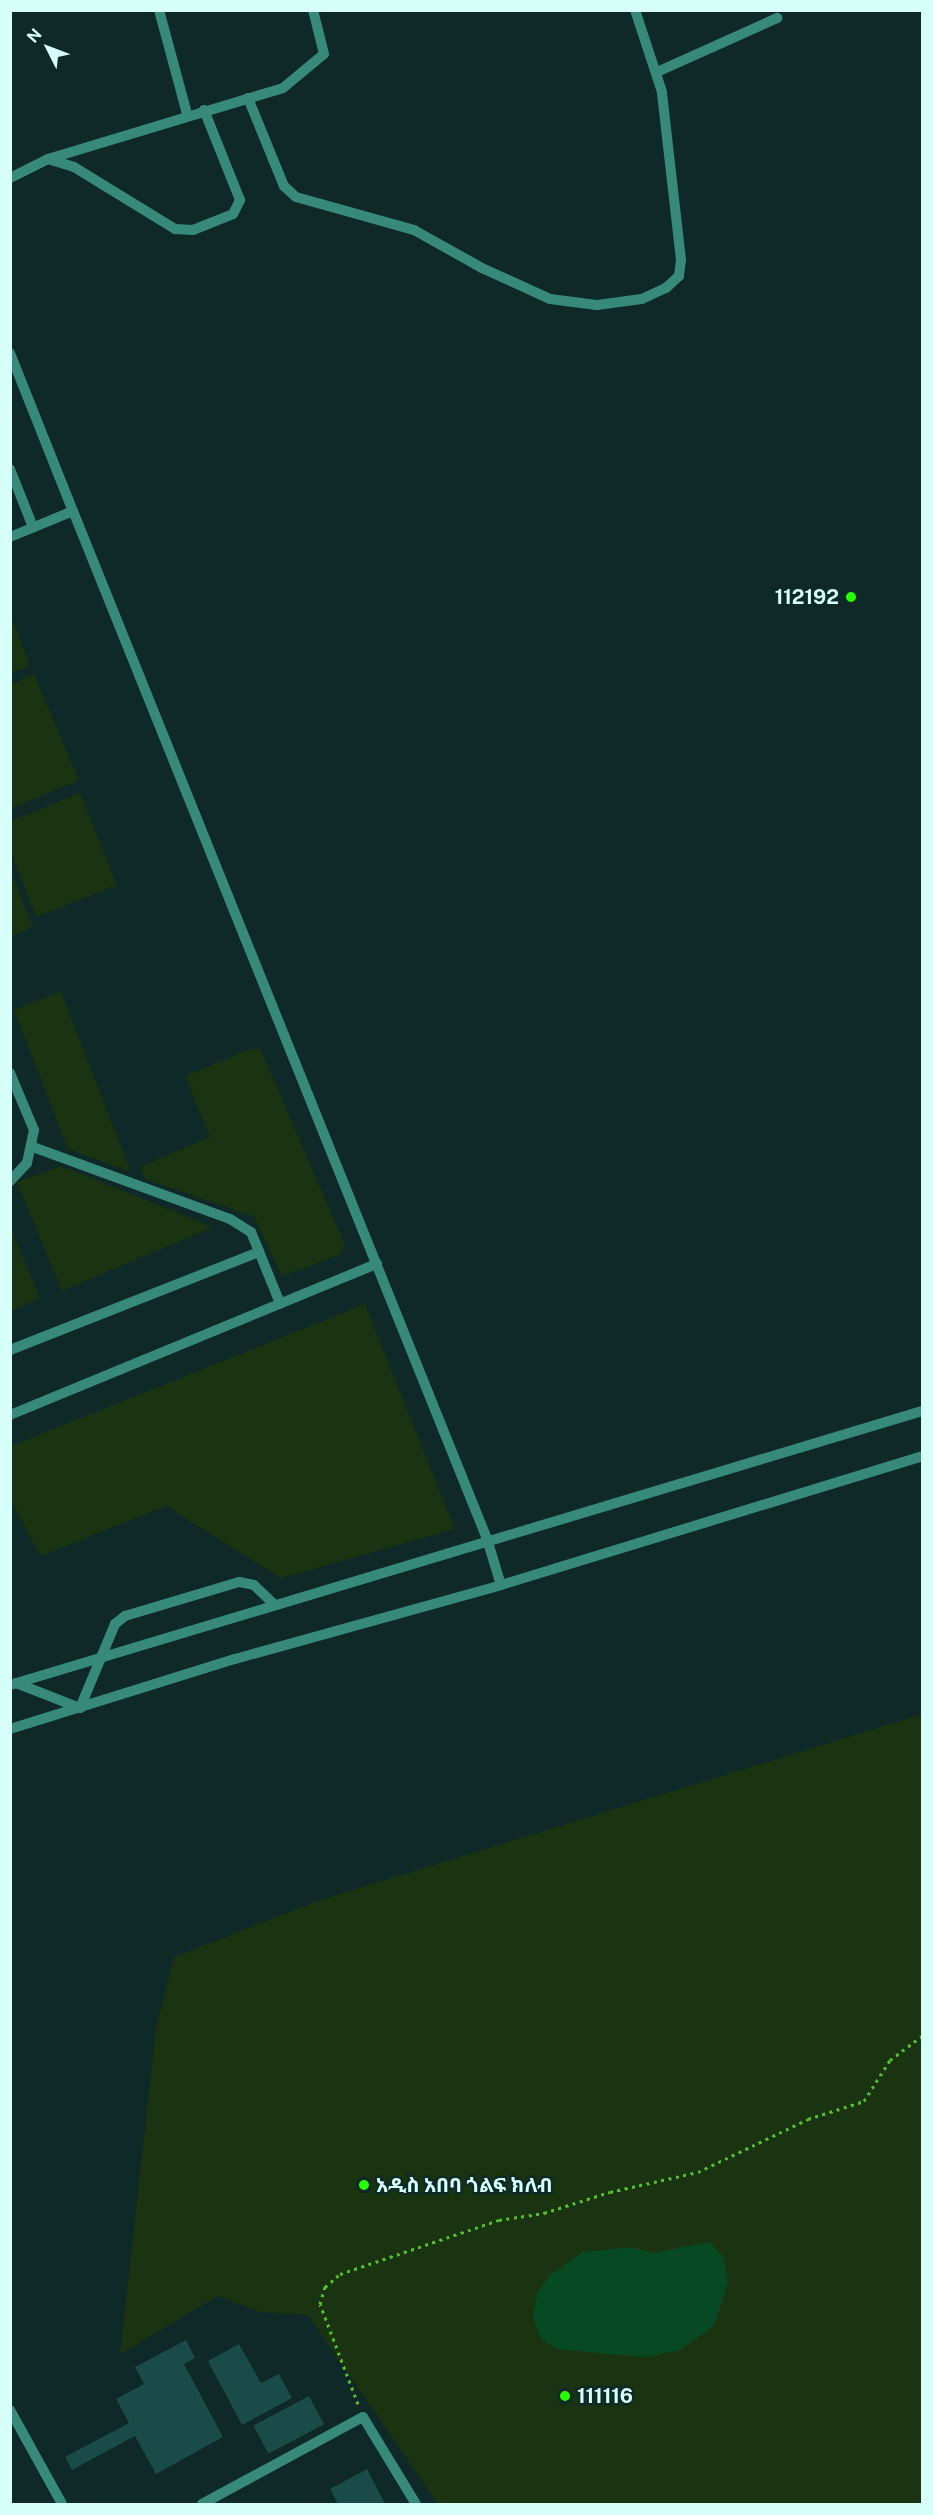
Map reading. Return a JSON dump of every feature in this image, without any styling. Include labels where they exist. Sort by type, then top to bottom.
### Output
[{"type":"lane","points":[[159,10],[187,114]]},
{"type":"lane","points":[[10,178],[48,159],[187,114],[283,88],[322,58],[324,45],[313,10]]},
{"type":"lane","points":[[248,98],[284,186],[296,197],[414,230],[482,268],[550,299],[597,305],[642,298],[666,288],[679,276],[681,260],[657,72],[634,10]]},
{"type":"lane","points":[[657,72],[777,18]]},
{"type":"lane","points":[[48,159],[74,167],[176,229],[193,230],[233,214],[240,200],[204,110]]},
{"type":"lane","points":[[10,353],[487,1539],[501,1586]]},
{"type":"lane","points":[[10,469],[33,527]]},
{"type":"lane","points":[[10,537],[73,511]]},
{"type":"lane","points":[[10,1073],[34,1130],[33,1147],[27,1163],[10,1181]]},
{"type":"lane","points":[[33,1147],[230,1219],[251,1232],[280,1303]]},
{"type":"lane","points":[[10,1350],[259,1252]]},
{"type":"lane","points":[[10,1415],[377,1264]]},
{"type":"lane","points":[[13,1682],[922,1411]]},
{"type":"lane","points":[[10,1729],[235,1659],[501,1586],[922,1456]]},
{"type":"lane","points":[[81,1708],[115,1624],[125,1616],[223,1584],[254,1585],[274,1604]]},
{"type":"lane","points":[[13,1682],[81,1708]]},
{"type":"lane","points":[[10,2410],[62,2505]]},
{"type":"lane","points":[[202,2505],[363,2417],[416,2505]]},
{"type":"path","points":[[363,2417],[320,2304],[325,2287],[340,2274],[499,2220],[544,2213],[609,2192],[698,2172],[808,2119],[864,2101],[890,2060],[922,2037]]},
{"type":"shaded area","points":[[11,616],[30,666],[10,673]]},
{"type":"shaded area","points":[[34,674],[79,780],[11,809],[11,684]]},
{"type":"shaded area","points":[[80,793],[117,885],[36,917],[11,852],[11,821]]},
{"type":"shaded area","points":[[11,872],[33,927],[10,936]]},
{"type":"shaded area","points":[[61,991],[131,1172],[68,1149],[14,1010]]},
{"type":"shaded area","points":[[253,1048],[261,1050],[345,1245],[339,1255],[282,1276],[254,1217],[145,1179],[140,1167],[210,1137],[185,1076]]},
{"type":"shaded area","points":[[61,1166],[213,1227],[62,1291],[17,1182]]},
{"type":"shaded area","points":[[10,1226],[40,1298],[11,1311],[10,1311]]},
{"type":"shaded area","points":[[365,1304],[455,1529],[281,1578],[166,1506],[40,1556],[11,1500],[11,1446]]},
{"type":"shaded area","name":"አዲስ አበባ ጎልፍ ክለብ","points":[[922,1714],[922,2504],[438,2504],[308,2315],[259,2312],[218,2296],[120,2354],[156,2028],[174,1957],[320,1900]]},
{"type":"shaded area","points":[[710,2242],[724,2258],[728,2282],[714,2326],[680,2350],[648,2357],[607,2354],[557,2349],[541,2339],[533,2319],[537,2294],[549,2276],[583,2252],[631,2247],[653,2253]]},
{"type":"building","points":[[186,2340],[195,2358],[184,2364],[223,2437],[156,2474],[135,2436],[72,2470],[65,2457],[129,2423],[116,2399],[144,2384],[135,2367]]},
{"type":"building","points":[[239,2344],[261,2383],[279,2374],[292,2398],[242,2425],[208,2361]]},
{"type":"building","points":[[309,2396],[324,2424],[268,2454],[253,2426]]},
{"type":"building","points":[[367,2469],[385,2504],[338,2504],[330,2489]]},
{"type":"place","name":"112192","points":[[851,597]]},
{"type":"place","name":"አዲስ አበባ ጎልፍ ክለብ","points":[[364,2185]]},
{"type":"place","name":"111116","points":[[565,2396]]}]
